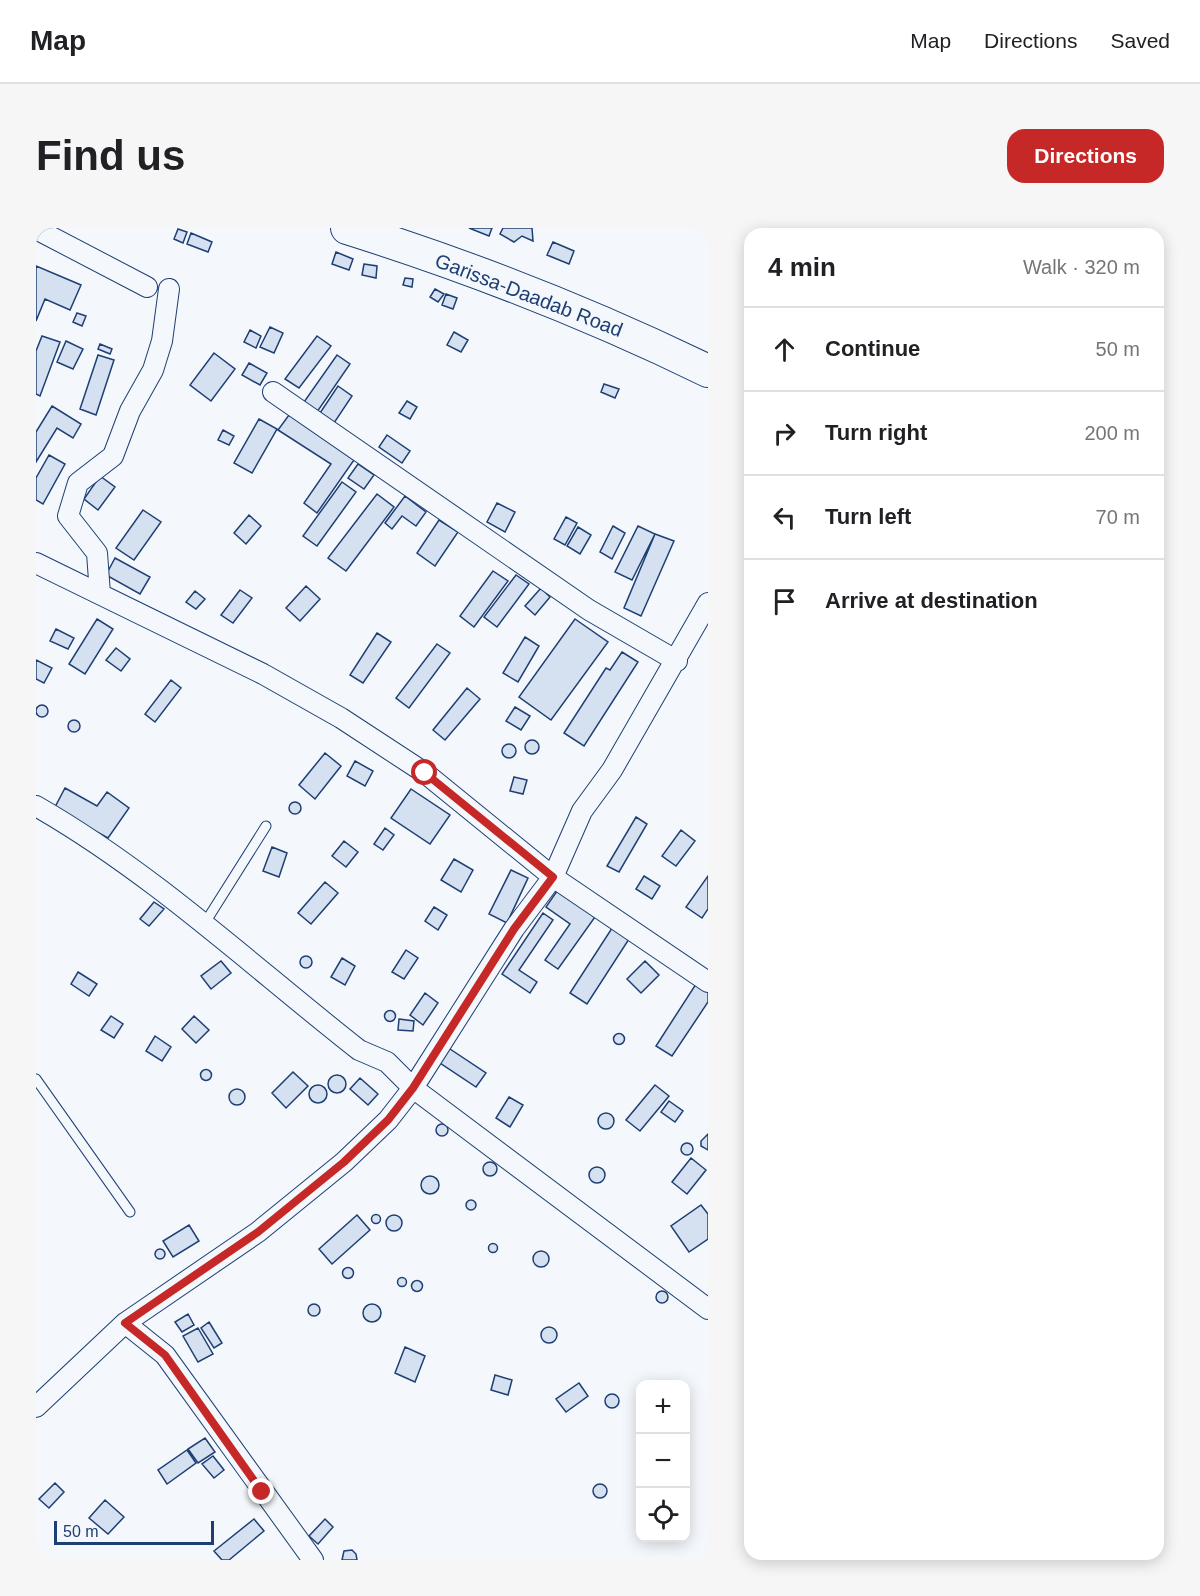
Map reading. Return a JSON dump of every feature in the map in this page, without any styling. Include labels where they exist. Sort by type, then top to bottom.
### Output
[{"type":"highway","name":"Garissa-Daadab Road","points":[[351,229],[503,281],[644,340],[708,372]]},
{"type":"street","points":[[36,229],[147,287]]},
{"type":"street","points":[[100,594],[96,553],[68,516],[78,483],[113,456],[130,411],[153,370],[162,341],[169,290]]},
{"type":"street","points":[[273,392],[589,610],[677,661]]},
{"type":"street","points":[[36,563],[262,674],[341,718],[425,773],[553,877],[708,982]]},
{"type":"street","points":[[36,1407],[125,1323],[258,1232],[294,1204],[388,1120],[413,1088],[514,929],[553,877],[582,811],[612,770],[677,661],[708,603]]},
{"type":"street","points":[[36,806],[72,827],[149,881],[359,1050],[387,1062],[413,1088],[708,1309]]},
{"type":"street","points":[[125,1323],[165,1355],[313,1560]]},
{"type":"lane","points":[[203,926],[266,826]]},
{"type":"lane","points":[[36,1079],[130,1212]]},
{"type":"building","points":[[469,228],[492,228],[489,236]]},
{"type":"building","points":[[503,228],[532,228],[533,241],[522,236],[514,242],[500,234]]},
{"type":"building","points":[[178,229],[187,232],[183,243],[174,239]]},
{"type":"building","points":[[191,233],[212,242],[208,252],[187,244]]},
{"type":"building","points":[[553,242],[574,251],[569,264],[547,255]]},
{"type":"building","points":[[336,252],[353,259],[349,270],[332,264]]},
{"type":"building","points":[[364,264],[377,266],[376,278],[362,275]]},
{"type":"building","points":[[36,266],[81,285],[70,310],[45,299],[36,321]]},
{"type":"building","points":[[405,278],[413,279],[412,287],[403,285]]},
{"type":"building","points":[[435,289],[444,294],[438,302],[430,297]]},
{"type":"building","points":[[446,294],[457,298],[453,309],[442,305]]},
{"type":"building","points":[[77,313],[86,316],[82,326],[73,322]]},
{"type":"building","points":[[270,327],[283,333],[274,353],[260,347]]},
{"type":"building","points":[[250,330],[261,336],[256,348],[244,342]]},
{"type":"building","points":[[454,332],[468,340],[461,352],[447,345]]},
{"type":"building","points":[[42,336],[60,342],[40,396],[36,394],[36,351]]},
{"type":"building","points":[[317,336],[331,346],[299,388],[285,379]]},
{"type":"building","points":[[66,341],[83,349],[73,369],[57,362]]},
{"type":"building","points":[[100,344],[112,349],[110,354],[98,349]]},
{"type":"building","points":[[214,353],[235,369],[211,401],[190,385]]},
{"type":"building","points":[[98,355],[114,360],[96,415],[80,409]]},
{"type":"building","points":[[337,355],[350,364],[317,412],[304,402]]},
{"type":"building","points":[[249,363],[267,373],[260,385],[242,375]]},
{"type":"building","points":[[604,384],[619,389],[615,398],[601,392]]},
{"type":"building","points":[[338,386],[352,396],[334,423],[320,413]]},
{"type":"building","points":[[407,401],[417,407],[410,419],[399,413]]},
{"type":"building","points":[[52,406],[81,424],[73,438],[57,428],[36,462],[36,432]]},
{"type":"building","points":[[289,415],[354,460],[317,513],[304,503],[331,464],[278,430]]},
{"type":"building","points":[[259,419],[277,429],[252,473],[234,463]]},
{"type":"building","points":[[223,430],[234,436],[229,445],[218,440]]},
{"type":"building","points":[[387,435],[410,451],[402,463],[379,447]]},
{"type":"building","points":[[49,455],[65,464],[43,504],[36,500],[36,478]]},
{"type":"building","points":[[358,464],[374,475],[364,489],[348,478]]},
{"type":"building","points":[[100,476],[115,487],[98,510],[84,499]]},
{"type":"building","points":[[342,482],[356,492],[317,546],[303,536]]},
{"type":"building","points":[[377,494],[394,507],[346,571],[328,558]]},
{"type":"building","points":[[405,496],[426,512],[416,526],[402,516],[392,529],[385,523]]},
{"type":"building","points":[[497,503],[515,512],[505,532],[487,522]]},
{"type":"building","points":[[143,510],[161,522],[134,560],[116,548]]},
{"type":"building","points":[[249,515],[261,526],[246,544],[234,533]]},
{"type":"building","points":[[566,517],[577,523],[565,545],[554,539]]},
{"type":"building","points":[[439,520],[458,532],[435,566],[417,553]]},
{"type":"building","points":[[613,526],[625,533],[612,559],[600,552]]},
{"type":"building","points":[[638,526],[655,534],[632,580],[615,572]]},
{"type":"building","points":[[578,527],[591,535],[580,554],[567,546]]},
{"type":"building","points":[[655,534],[674,541],[641,616],[624,608]]},
{"type":"building","points":[[115,558],[150,577],[140,594],[106,575]]},
{"type":"building","points":[[493,571],[508,581],[474,627],[460,616]]},
{"type":"building","points":[[516,575],[529,584],[497,627],[484,617]]},
{"type":"building","points":[[306,586],[320,599],[300,621],[286,608]]},
{"type":"building","points":[[541,588],[550,597],[535,615],[525,606]]},
{"type":"building","points":[[240,590],[252,598],[233,623],[221,615]]},
{"type":"building","points":[[195,591],[205,599],[196,609],[186,602]]},
{"type":"building","points":[[97,619],[113,629],[85,674],[69,664]]},
{"type":"building","points":[[575,619],[608,642],[551,720],[519,697]]},
{"type":"building","points":[[56,629],[74,638],[68,649],[50,641]]},
{"type":"building","points":[[377,633],[391,642],[363,683],[350,675]]},
{"type":"building","points":[[525,637],[539,646],[518,682],[503,673]]},
{"type":"building","points":[[437,644],[450,653],[409,708],[396,698]]},
{"type":"building","points":[[116,648],[130,659],[121,671],[106,660]]},
{"type":"building","points":[[622,652],[638,662],[584,746],[564,733],[606,668],[610,670]]},
{"type":"building","points":[[36,660],[52,668],[44,683],[36,679]]},
{"type":"building","points":[[171,680],[181,688],[155,722],[145,714]]},
{"type":"building","points":[[467,688],[480,699],[445,740],[433,730]]},
{"type":"building","points":[[44,705],[47,706],[47,716],[40,717],[37,716],[36,709],[37,706]]},
{"type":"building","points":[[515,707],[530,716],[521,730],[506,721]]},
{"type":"building","points":[[76,720],[79,721],[79,731],[72,732],[69,731],[68,724],[69,721]]},
{"type":"building","points":[[532,740],[537,742],[539,747],[537,752],[532,754],[527,752],[525,747],[527,742]]},
{"type":"building","points":[[509,744],[514,746],[516,751],[514,756],[509,758],[504,756],[502,751],[504,746]]},
{"type":"building","points":[[325,753],[341,766],[315,799],[299,785]]},
{"type":"building","points":[[355,761],[373,771],[365,786],[347,776]]},
{"type":"building","points":[[514,777],[527,780],[523,794],[510,791]]},
{"type":"building","points":[[65,788],[97,806],[107,792],[129,808],[108,838],[54,809]]},
{"type":"building","points":[[411,789],[450,815],[430,844],[391,818]]},
{"type":"building","points":[[297,802],[300,803],[300,813],[293,814],[290,813],[289,806],[290,803]]},
{"type":"building","points":[[636,817],[647,824],[619,872],[607,866]]},
{"type":"building","points":[[385,828],[394,835],[383,850],[374,844]]},
{"type":"building","points":[[681,830],[695,841],[676,866],[662,856]]},
{"type":"building","points":[[344,841],[358,852],[346,867],[332,856]]},
{"type":"building","points":[[272,847],[287,853],[279,877],[263,871]]},
{"type":"building","points":[[454,859],[473,870],[461,892],[441,880]]},
{"type":"building","points":[[511,870],[528,878],[507,923],[489,914]]},
{"type":"building","points":[[644,876],[660,886],[652,899],[636,889]]},
{"type":"building","points":[[708,876],[708,909],[702,918],[686,907]]},
{"type":"building","points":[[325,882],[338,893],[311,924],[298,913]]},
{"type":"building","points":[[557,891],[595,917],[558,969],[545,960],[570,924],[546,907]]},
{"type":"building","points":[[154,902],[164,909],[149,926],[140,919]]},
{"type":"building","points":[[434,907],[447,915],[438,930],[425,921]]},
{"type":"building","points":[[543,913],[553,920],[519,970],[537,982],[530,993],[502,974]]},
{"type":"building","points":[[614,925],[631,936],[587,1004],[570,993]]},
{"type":"building","points":[[406,950],[418,958],[404,979],[392,972]]},
{"type":"building","points":[[308,956],[312,962],[308,968],[304,968],[300,960]]},
{"type":"building","points":[[342,958],[355,966],[345,985],[331,977]]},
{"type":"building","points":[[221,961],[231,973],[211,989],[201,976]]},
{"type":"building","points":[[645,961],[659,975],[641,993],[627,979]]},
{"type":"building","points":[[78,972],[97,984],[89,996],[71,984]]},
{"type":"building","points":[[696,984],[708,992],[708,1002],[672,1056],[656,1046]]},
{"type":"building","points":[[425,993],[438,1003],[423,1025],[410,1015]]},
{"type":"building","points":[[390,1010],[396,1016],[390,1022],[384,1016]]},
{"type":"building","points":[[111,1016],[123,1024],[114,1038],[101,1030]]},
{"type":"building","points":[[194,1016],[209,1030],[196,1043],[182,1029]]},
{"type":"building","points":[[399,1019],[414,1021],[413,1031],[398,1030]]},
{"type":"building","points":[[619,1033],[625,1039],[619,1045],[613,1039]]},
{"type":"building","points":[[155,1036],[171,1047],[162,1061],[146,1051]]},
{"type":"building","points":[[447,1047],[486,1073],[476,1087],[437,1061]]},
{"type":"building","points":[[206,1070],[210,1071],[210,1079],[206,1080],[202,1079],[201,1075],[202,1071]]},
{"type":"building","points":[[293,1072],[308,1086],[286,1108],[272,1093]]},
{"type":"building","points":[[337,1075],[343,1078],[346,1084],[343,1090],[337,1093],[331,1090],[328,1084],[331,1078]]},
{"type":"building","points":[[360,1078],[378,1094],[368,1105],[350,1089]]},
{"type":"building","points":[[318,1085],[324,1088],[327,1094],[324,1100],[318,1103],[312,1100],[309,1094],[312,1088]]},
{"type":"building","points":[[655,1085],[669,1096],[640,1131],[626,1120]]},
{"type":"building","points":[[234,1089],[240,1089],[245,1097],[243,1103],[234,1105],[229,1100],[229,1094]]},
{"type":"building","points":[[509,1097],[523,1105],[510,1127],[496,1118]]},
{"type":"building","points":[[669,1101],[683,1111],[675,1122],[661,1112]]},
{"type":"building","points":[[603,1113],[609,1113],[614,1121],[612,1127],[603,1129],[598,1124],[598,1118]]},
{"type":"building","points":[[444,1124],[447,1125],[447,1135],[440,1136],[437,1135],[436,1128],[437,1125]]},
{"type":"building","points":[[708,1134],[708,1150],[701,1146],[701,1141]]},
{"type":"building","points":[[687,1143],[693,1149],[687,1155],[681,1149]]},
{"type":"building","points":[[691,1158],[706,1170],[687,1194],[672,1182]]},
{"type":"building","points":[[490,1162],[495,1164],[497,1169],[495,1174],[490,1176],[485,1174],[483,1169],[485,1164]]},
{"type":"building","points":[[594,1167],[600,1167],[605,1175],[603,1181],[594,1183],[589,1178],[589,1172]]},
{"type":"building","points":[[430,1176],[436,1179],[439,1185],[436,1191],[430,1194],[424,1191],[421,1185],[424,1179]]},
{"type":"building","points":[[471,1200],[475,1201],[475,1209],[471,1210],[467,1209],[466,1205],[467,1201]]},
{"type":"building","points":[[701,1205],[708,1214],[708,1239],[689,1252],[671,1226]]},
{"type":"building","points":[[376,1214],[381,1219],[376,1224],[371,1219]]},
{"type":"building","points":[[357,1215],[370,1230],[332,1264],[319,1249]]},
{"type":"building","points":[[391,1215],[397,1215],[402,1223],[400,1229],[391,1231],[386,1226],[386,1220]]},
{"type":"building","points":[[189,1225],[199,1241],[173,1257],[163,1241]]},
{"type":"building","points":[[493,1244],[497,1248],[493,1252],[489,1248]]},
{"type":"building","points":[[160,1249],[164,1250],[164,1258],[160,1259],[156,1258],[155,1254],[156,1250]]},
{"type":"building","points":[[538,1251],[544,1251],[549,1259],[547,1265],[538,1267],[533,1262],[533,1256]]},
{"type":"building","points":[[348,1268],[352,1269],[352,1277],[348,1278],[344,1277],[343,1273],[344,1269]]},
{"type":"building","points":[[402,1278],[406,1282],[402,1286],[398,1282]]},
{"type":"building","points":[[417,1280],[423,1286],[417,1292],[411,1286]]},
{"type":"building","points":[[664,1291],[668,1297],[664,1303],[660,1303],[656,1295]]},
{"type":"building","points":[[316,1304],[320,1310],[316,1316],[312,1316],[308,1308]]},
{"type":"building","points":[[372,1304],[378,1307],[381,1313],[378,1319],[372,1322],[366,1319],[363,1313],[366,1307]]},
{"type":"building","points":[[188,1314],[194,1325],[182,1332],[175,1322]]},
{"type":"building","points":[[209,1322],[222,1343],[214,1348],[201,1328]]},
{"type":"building","points":[[546,1327],[552,1327],[557,1335],[555,1341],[546,1343],[541,1338],[541,1332]]},
{"type":"building","points":[[198,1328],[213,1354],[198,1362],[183,1336]]},
{"type":"building","points":[[405,1347],[425,1356],[415,1382],[395,1373]]},
{"type":"building","points":[[495,1375],[512,1380],[508,1395],[491,1390]]},
{"type":"building","points":[[579,1383],[588,1396],[566,1412],[556,1399]]},
{"type":"building","points":[[609,1394],[615,1394],[619,1401],[615,1408],[609,1408],[605,1404],[605,1398]]},
{"type":"building","points":[[205,1438],[215,1452],[198,1463],[188,1449]]},
{"type":"building","points":[[187,1450],[196,1463],[167,1484],[158,1470]]},
{"type":"building","points":[[213,1456],[224,1470],[214,1478],[202,1464]]},
{"type":"building","points":[[55,1483],[64,1492],[49,1508],[39,1499]]},
{"type":"building","points":[[597,1484],[603,1484],[607,1491],[603,1498],[597,1498],[593,1494],[593,1488]]},
{"type":"building","points":[[105,1500],[124,1517],[108,1534],[89,1518]]},
{"type":"building","points":[[254,1519],[264,1531],[229,1560],[222,1560],[214,1551]]},
{"type":"building","points":[[325,1519],[333,1527],[318,1544],[309,1536]]},
{"type":"building","points":[[352,1550],[357,1560],[342,1560],[344,1551]]},
{"type":"route","points":[[262,1492],[165,1355],[125,1323],[258,1232],[344,1162],[388,1120],[413,1088],[514,929],[553,877],[425,773]]}]
